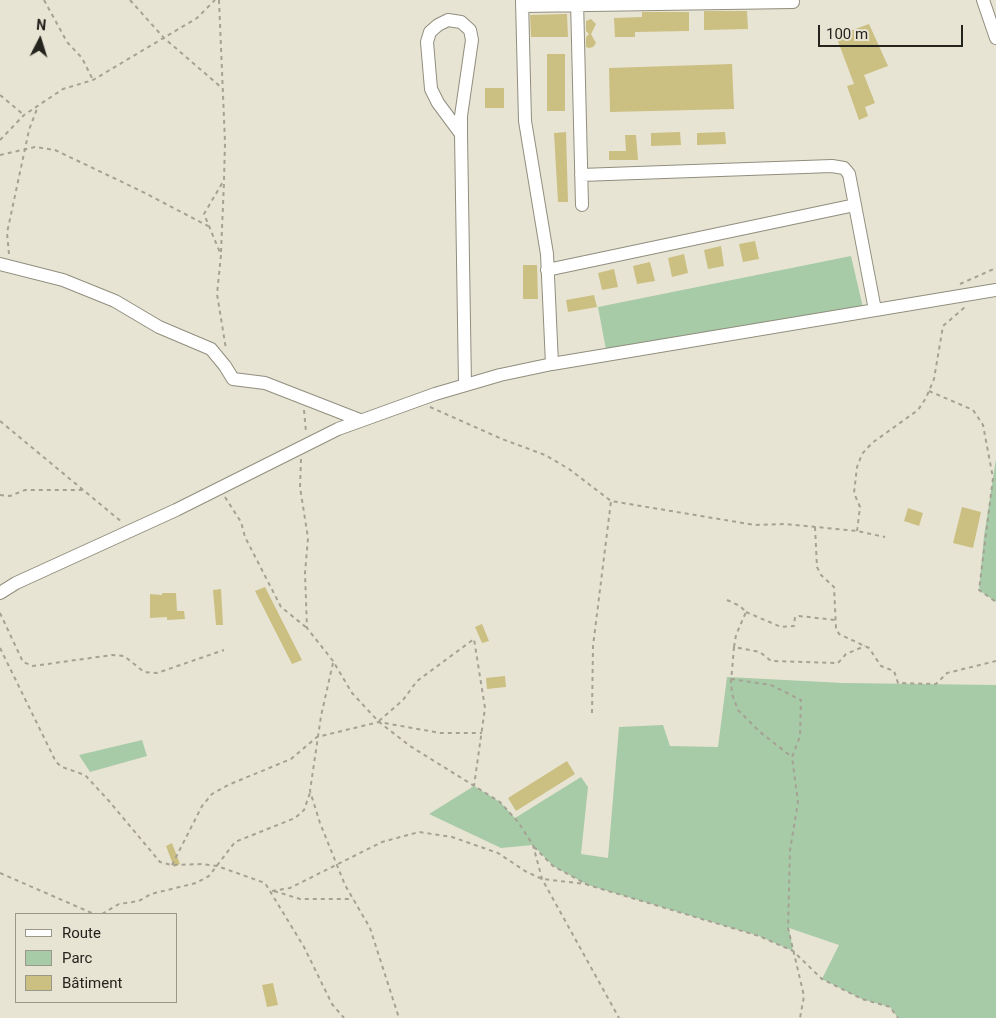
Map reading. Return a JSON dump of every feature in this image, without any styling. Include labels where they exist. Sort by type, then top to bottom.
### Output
[{"type":"street","points":[[983,0],[996,38]]},
{"type":"street","points":[[552,364],[547,270],[539,200],[525,120],[522,3],[793,2]]},
{"type":"street","points":[[577,3],[582,205]]},
{"type":"street","points":[[461,134],[438,103],[431,89],[427,42],[430,32],[448,20],[460,22],[470,30],[472,40],[465,82],[461,134],[466,385]]},
{"type":"street","points":[[581,175],[832,166],[844,168],[849,174],[875,310]]},
{"type":"street","points":[[547,270],[855,204]]},
{"type":"street","points":[[5,265],[63,280],[114,301],[159,327],[210,349],[226,366],[233,379],[265,383],[360,420]]},
{"type":"street","points":[[0,593],[220,488],[338,429],[466,385],[500,375],[552,364],[996,290]]},
{"type":"path","points":[[44,0],[67,42],[82,58],[93,80]]},
{"type":"path","points":[[130,0],[164,38],[223,89]]},
{"type":"path","points":[[0,140],[24,115],[38,105],[63,89],[93,80],[164,38],[197,18],[215,0]]},
{"type":"path","points":[[219,0],[223,89],[224,180],[221,255],[217,294],[226,343],[226,366]]},
{"type":"path","points":[[0,95],[24,115]]},
{"type":"path","points":[[5,265],[7,233],[29,130],[38,105]]},
{"type":"path","points":[[0,154],[35,147],[55,150],[141,191],[208,226]]},
{"type":"path","points":[[221,255],[204,214],[224,180]]},
{"type":"path","points":[[857,530],[860,507],[854,493],[857,467],[862,454],[872,444],[918,410],[934,379],[943,326],[968,304]]},
{"type":"path","points":[[929,391],[973,410],[983,424],[993,478],[979,590],[996,602]]},
{"type":"path","points":[[302,398],[306,429],[299,468],[308,538],[305,574],[307,628]]},
{"type":"path","points":[[416,401],[545,456],[611,501],[755,525],[857,530],[885,537]]},
{"type":"path","points":[[0,421],[82,490],[102,503],[121,522],[137,528]]},
{"type":"path","points":[[220,488],[241,522],[245,536],[281,607],[307,628],[333,661],[352,693],[378,722],[410,746],[500,802],[518,822],[533,845],[553,866],[588,885]]},
{"type":"path","points":[[0,495],[10,496],[25,490],[82,490]]},
{"type":"path","points":[[592,713],[593,646],[611,501]]},
{"type":"path","points":[[815,527],[817,567],[834,587],[835,620],[839,634],[869,648],[881,666],[894,671],[898,683],[936,684],[947,673],[996,661]]},
{"type":"path","points":[[727,600],[740,606],[746,612],[781,627],[794,626],[795,618],[799,616],[835,620]]},
{"type":"path","points":[[746,612],[736,635],[734,646],[731,678],[732,694],[738,710],[760,732],[792,757]]},
{"type":"path","points":[[0,613],[23,662],[33,666],[112,655],[124,656],[144,672],[157,673],[224,650]]},
{"type":"path","points":[[378,722],[403,700],[417,681],[474,639],[485,708],[474,786]]},
{"type":"path","points":[[734,646],[760,652],[776,662],[838,663],[846,654],[865,646]]},
{"type":"path","points":[[0,648],[56,762],[62,767],[85,775],[160,862],[172,865],[202,864],[216,866],[265,883],[272,891],[304,947],[332,1004],[344,1018]]},
{"type":"path","points":[[104,913],[119,904],[139,901],[151,894],[196,883],[209,876],[235,842],[295,818],[304,810],[310,791],[318,737],[333,661]]},
{"type":"path","points":[[731,678],[771,685],[801,700],[800,736],[792,757],[798,802],[790,850],[788,928],[804,996],[800,1018]]},
{"type":"path","points":[[172,865],[202,806],[212,794],[228,785],[291,759],[318,737],[378,722],[440,732],[482,733]]},
{"type":"path","points":[[310,791],[337,865],[353,899],[370,928],[399,1018]]},
{"type":"path","points":[[272,891],[290,888],[382,842],[420,832],[452,837],[498,853],[525,871],[542,878],[588,885],[760,936],[793,951],[822,979],[862,999],[890,1007],[898,1018]]},
{"type":"path","points":[[533,845],[542,878],[619,1018]]},
{"type":"path","points":[[0,873],[92,913]]},
{"type":"path","points":[[272,891],[300,899],[353,899]]},
{"type":"green space","points":[[851,256],[864,312],[607,355],[598,307]]},
{"type":"green space","points":[[996,459],[996,602],[979,590],[984,536]]},
{"type":"green space","points":[[727,677],[843,683],[996,685],[996,1018],[898,1018],[890,1007],[862,999],[822,979],[839,945],[789,928],[793,951],[759,936],[588,885],[553,866],[533,845],[501,848],[429,814],[474,786],[500,802],[515,818],[581,777],[588,787],[581,854],[608,858],[619,727],[663,725],[670,746],[718,747]]},
{"type":"green space","points":[[142,740],[147,756],[90,772],[79,755]]},
{"type":"building","points":[[704,11],[747,11],[748,29],[704,30]]},
{"type":"building","points":[[642,12],[689,12],[689,31],[635,32],[635,37],[615,37],[614,18],[642,17]]},
{"type":"building","points":[[567,14],[568,37],[531,37],[530,15]]},
{"type":"building","points":[[591,19],[596,24],[591,34],[596,43],[593,47],[589,48],[586,47],[586,37],[589,34],[586,31],[586,21]]},
{"type":"building","points":[[869,24],[888,66],[864,75],[875,103],[865,107],[868,116],[859,120],[847,86],[854,84],[836,36]]},
{"type":"building","points":[[547,54],[565,54],[565,111],[547,111]]},
{"type":"building","points":[[732,64],[734,109],[610,112],[609,68]]},
{"type":"building","points":[[485,88],[504,88],[504,108],[485,108]]},
{"type":"building","points":[[566,132],[568,202],[558,202],[554,133]]},
{"type":"building","points":[[680,132],[681,145],[651,146],[651,133]]},
{"type":"building","points":[[725,132],[726,144],[697,145],[697,133]]},
{"type":"building","points":[[625,135],[636,135],[638,160],[609,160],[609,151],[626,151]]},
{"type":"building","points":[[755,241],[759,259],[743,262],[739,244]]},
{"type":"building","points":[[721,246],[724,266],[708,269],[704,250]]},
{"type":"building","points":[[684,254],[688,273],[672,277],[668,258]]},
{"type":"building","points":[[650,262],[655,281],[637,284],[633,266]]},
{"type":"building","points":[[523,265],[537,265],[538,299],[523,299]]},
{"type":"building","points":[[614,269],[618,287],[602,290],[598,273]]},
{"type":"building","points":[[594,295],[597,307],[568,312],[566,300]]},
{"type":"building","points":[[962,507],[981,512],[973,548],[953,543]]},
{"type":"building","points":[[908,508],[923,513],[919,526],[904,521]]},
{"type":"building","points":[[265,587],[302,660],[292,664],[255,591]]},
{"type":"building","points":[[221,589],[223,625],[216,625],[213,590]]},
{"type":"building","points":[[162,593],[176,593],[177,611],[184,611],[185,619],[167,620],[167,617],[150,618],[150,594],[162,595]]},
{"type":"building","points":[[482,624],[489,641],[482,643],[475,627]]},
{"type":"building","points":[[505,676],[506,687],[487,689],[486,678]]},
{"type":"building","points":[[567,761],[575,774],[516,811],[508,798]]},
{"type":"building","points":[[172,843],[180,864],[174,867],[166,846]]},
{"type":"building","points":[[273,983],[278,1005],[267,1007],[262,985]]}]
